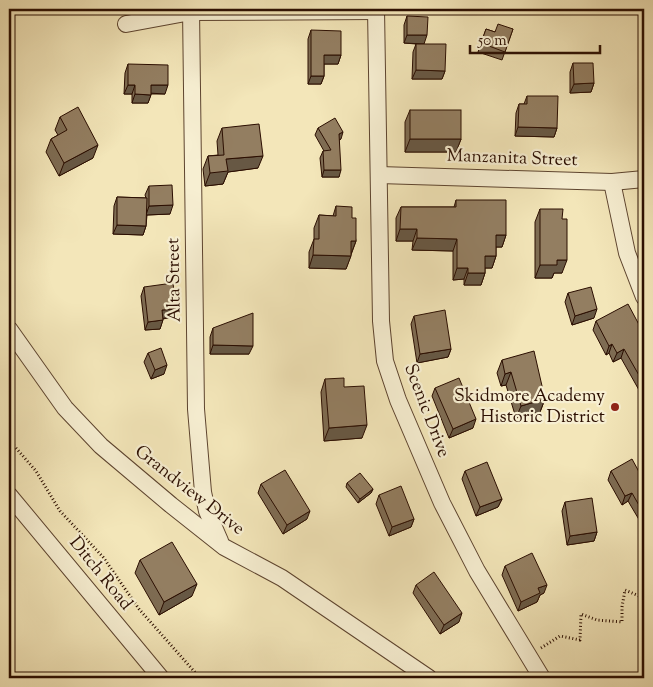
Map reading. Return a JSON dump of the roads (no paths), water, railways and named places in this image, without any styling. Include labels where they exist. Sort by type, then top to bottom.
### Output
[{"type":"street","points":[[126,24],[191,11],[376,10]]},
{"type":"street","name":"Scenic Drive","points":[[376,10],[381,321],[385,361],[398,400],[442,502],[477,571],[542,678]]},
{"type":"street","name":"Alta Street","points":[[191,11],[196,409],[203,492],[210,520],[224,547]]},
{"type":"street","name":"Manzanita Street","points":[[379,175],[612,182],[644,179]]},
{"type":"street","points":[[612,182],[627,252],[644,297]]},
{"type":"street","name":"Grandview Drive","points":[[9,329],[65,408],[101,446],[224,547],[282,578],[429,678]]},
{"type":"street","name":"Ditch Road","points":[[9,495],[161,678]]},
{"type":"place","name":"Skidmore Academy Historic District","points":[[615,407]]}]
